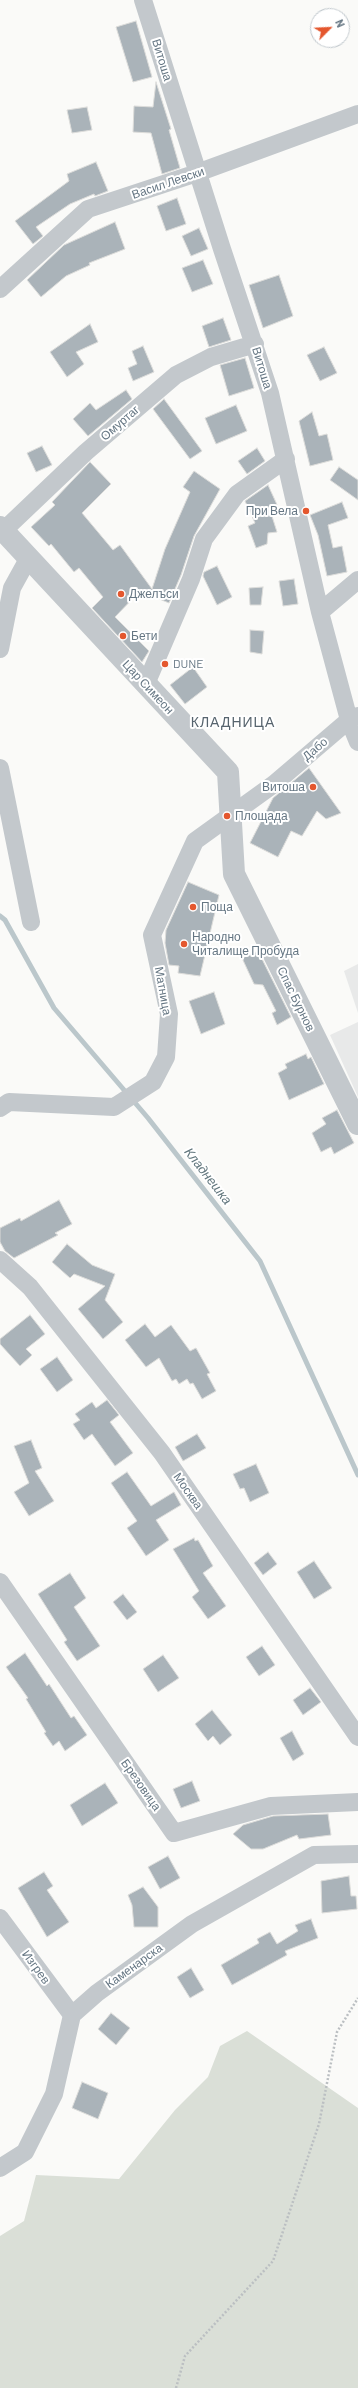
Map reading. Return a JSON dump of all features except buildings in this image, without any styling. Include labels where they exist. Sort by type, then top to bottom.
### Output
[{"type":"street","name":"Витоша","points":[[143,0],[197,173],[270,393],[320,612],[354,718],[358,742]]},
{"type":"street","name":"Васил Левски","points":[[0,288],[88,209],[197,173],[358,114]]},
{"type":"street","name":"Омуртаг","points":[[2,529],[86,452],[176,375],[211,357],[255,344]]},
{"type":"street","points":[[146,684],[191,579],[204,539],[237,494],[286,459]]},
{"type":"street","name":"Цар Симеон","points":[[2,529],[28,560],[228,772],[234,874]]},
{"type":"street","points":[[0,649],[12,588],[28,560]]},
{"type":"street","points":[[320,612],[358,580]]},
{"type":"street","name":"Дабо","points":[[274,784],[354,718]]},
{"type":"street","points":[[0,768],[31,922]]},
{"type":"street","name":"Матница","points":[[0,1108],[8,1102],[114,1107],[153,1082],[166,1057],[169,1014],[152,935],[195,841],[274,784]]},
{"type":"street","name":"Спас Бурнов","points":[[234,874],[358,1124]]},
{"type":"street","name":"Москва","points":[[0,1260],[30,1287],[162,1453],[358,1737]]},
{"type":"street","name":"Брезовица","points":[[0,1582],[174,1833],[271,1806],[358,1802]]},
{"type":"street","name":"Каменарска","points":[[72,2016],[97,1993],[192,1924],[314,1855],[358,1854]]},
{"type":"street","name":"Изгрев","points":[[0,1918],[72,2016]]},
{"type":"street","points":[[0,2168],[25,2152],[54,2094],[72,2016]]},
{"type":"path","points":[[176,2388],[185,2356],[273,2262],[319,2124],[337,2032],[358,1998]]},
{"type":"shaded area","points":[[358,964],[358,1013],[344,971]]},
{"type":"shaded area","points":[[358,1022],[358,1097],[330,1035]]},
{"type":"shaded area","points":[[247,2031],[358,2108],[358,2388],[0,2388],[0,2236],[24,2221],[36,2175],[119,2179],[175,2110],[208,2077],[220,2046]]},
{"type":"waterway","name":"Кладнешка","points":[[0,916],[5,920],[54,1008],[148,1118],[260,1261],[358,1475]]},
{"type":"place","name":"При Вела","points":[[306,511]]},
{"type":"place","name":"Джелъси","points":[[121,594]]},
{"type":"place","name":"Бети","points":[[123,636]]},
{"type":"place","name":"DUNE","points":[[165,664]]},
{"type":"place","name":"Витоша","points":[[313,787]]},
{"type":"place","name":"Площада","points":[[227,816]]},
{"type":"place","name":"Поща","points":[[193,907]]},
{"type":"place","name":"Народно Читалище Пробуда","points":[[184,944]]},
{"type":"district","name":"КЛАДНИЦА","points":[[233,722]]}]
